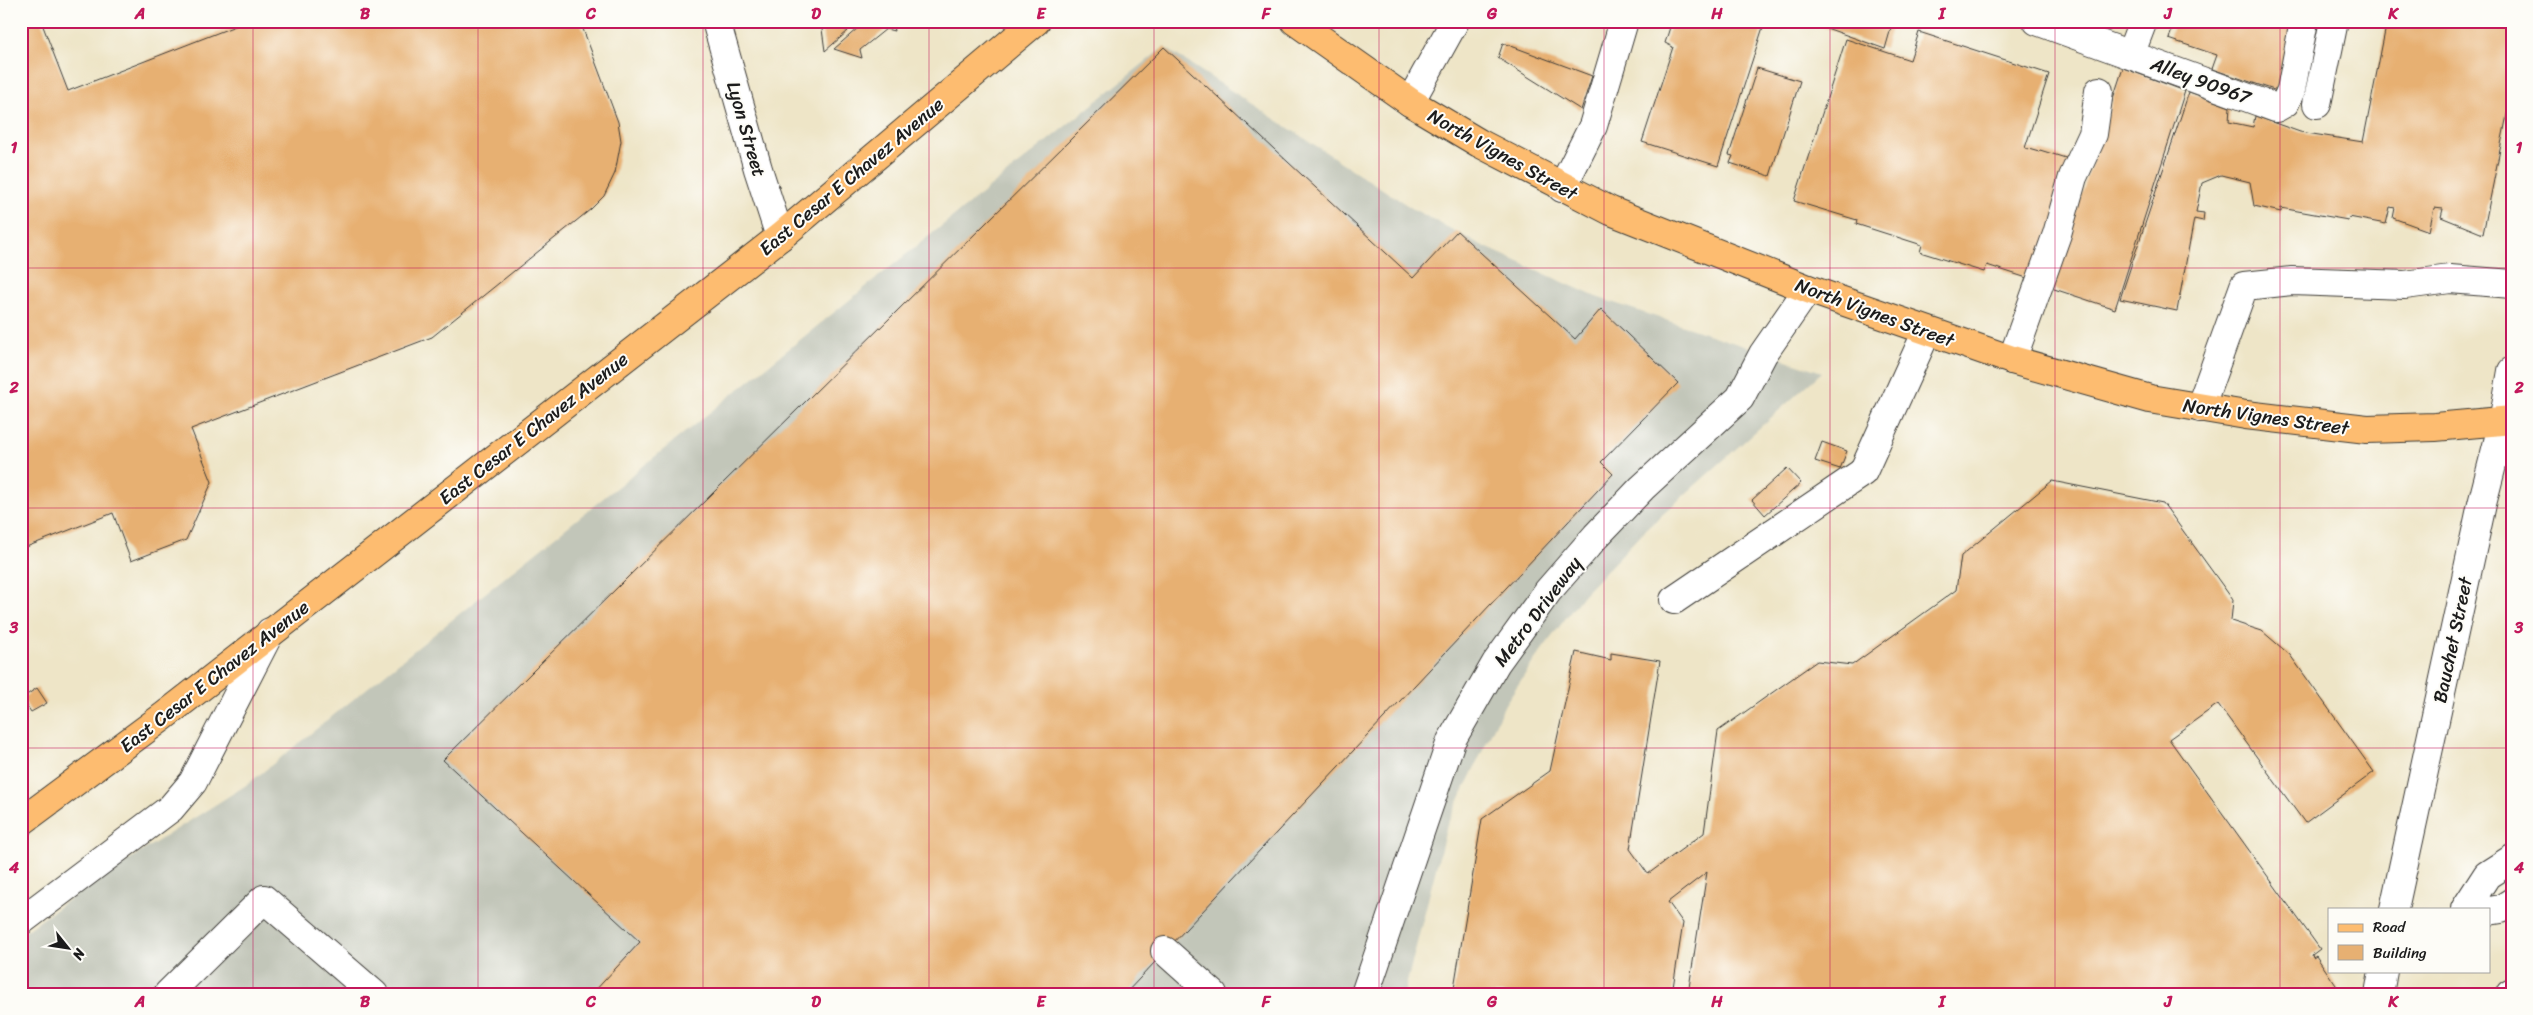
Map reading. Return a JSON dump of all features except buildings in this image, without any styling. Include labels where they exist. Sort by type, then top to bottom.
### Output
[{"type":"main road","name":"East Cesar E Chavez Avenue","points":[[21,822],[164,716],[780,237],[1036,21]]},
{"type":"main road","name":"North Vignes Street","points":[[1295,21],[1352,63],[1410,102],[1479,144],[1562,188],[1657,230],[1808,289],[2012,360],[2150,399],[2200,408],[2366,429],[2507,421]]},
{"type":"street","name":"Lyon Street","points":[[716,21],[758,169],[780,237]]},
{"type":"street","points":[[1410,102],[1455,21]]},
{"type":"street","points":[[1562,188],[1593,126],[1624,21]]},
{"type":"street","name":"Alley 90967","points":[[2037,21],[2276,108],[2285,103],[2291,90],[2304,21]]},
{"type":"street","points":[[2130,55],[2143,21]]},
{"type":"street","points":[[2318,104],[2334,21]]},
{"type":"street","points":[[2012,360],[2057,234],[2074,177],[2093,134],[2099,91]]},
{"type":"street","points":[[2200,408],[2244,286],[2292,281],[2405,285],[2450,279],[2512,284]]},
{"type":"street","name":"Metro Driveway","points":[[1365,994],[1452,741],[1496,663],[1548,591],[1596,536],[1642,488],[1740,398],[1763,354],[1808,289]]},
{"type":"street","points":[[1674,600],[1862,472],[1927,331]]},
{"type":"street","name":"Bauchet Street","points":[[2394,908],[2482,504],[2507,421],[2512,371]]},
{"type":"street","points":[[21,921],[171,808],[192,782],[270,632]]},
{"type":"street","points":[[2466,908],[2486,875],[2512,859]]},
{"type":"street","points":[[168,994],[264,899],[374,994]]},
{"type":"street","points":[[2490,911],[2501,909],[2512,902]]},
{"type":"street","points":[[1165,951],[1213,994]]},
{"type":"street","points":[[2379,994],[2383,972]]},
{"type":"shaded area","points":[[1164,47],[1413,209],[1481,245],[1596,297],[1822,372],[1644,531],[1583,595],[1536,658],[1505,704],[1447,825],[1404,994],[21,994],[21,935],[87,886],[248,784]]}]
